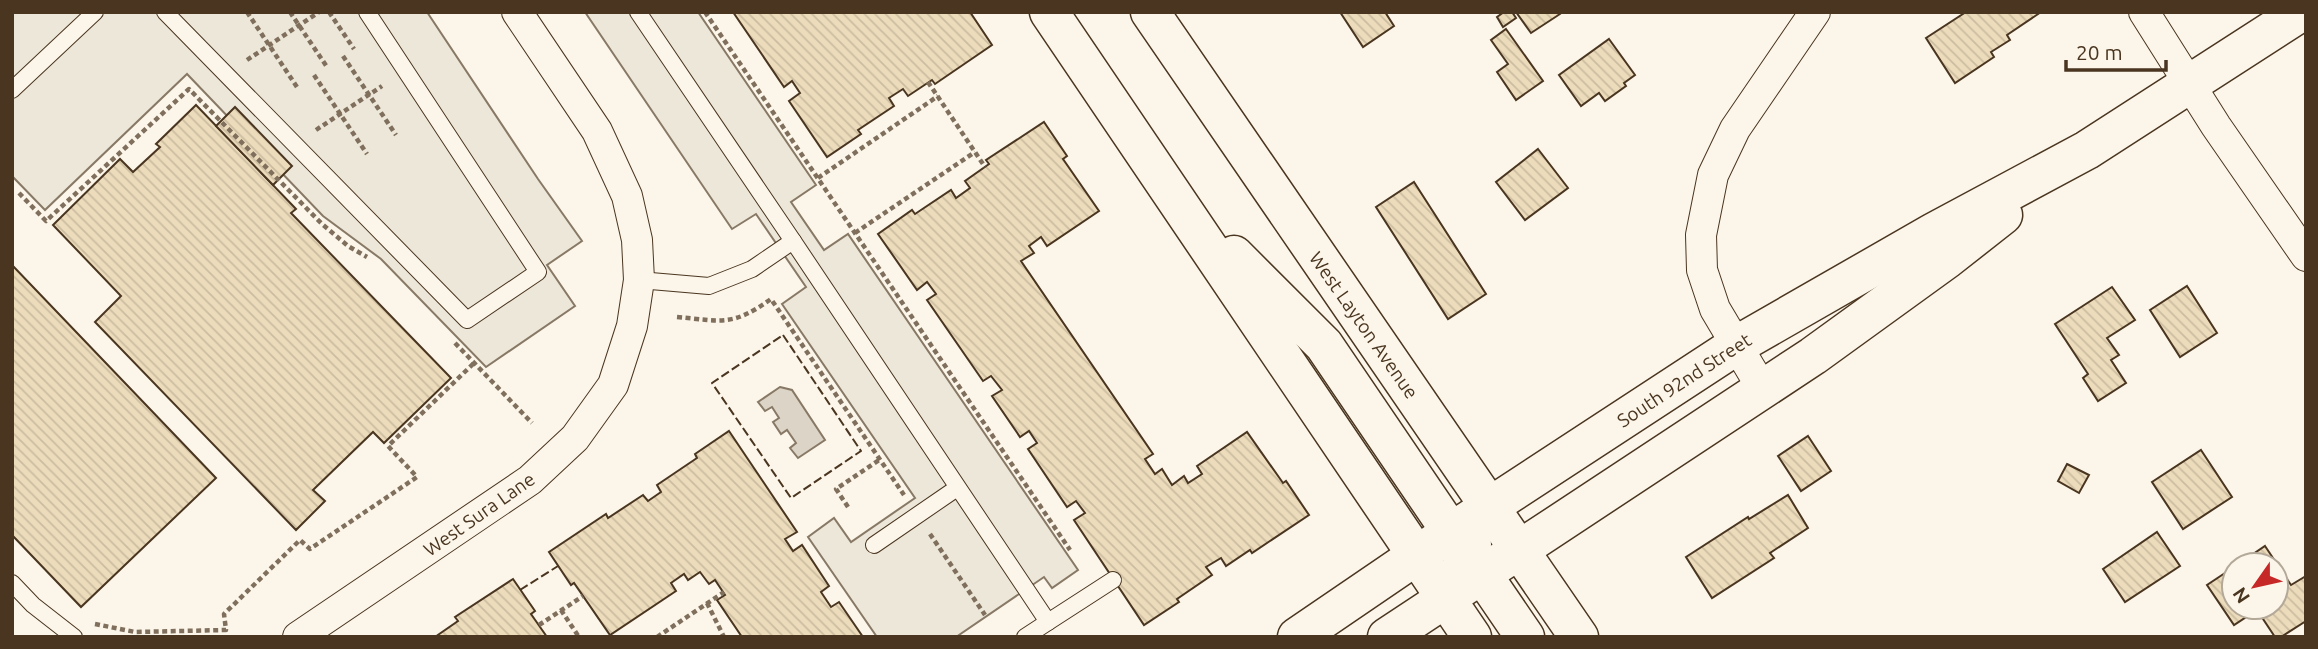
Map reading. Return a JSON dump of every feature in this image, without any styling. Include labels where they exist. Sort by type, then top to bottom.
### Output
[{"type":"main road","points":[[1049,12],[1472,637]]},
{"type":"main road","name":"West Layton Avenue","points":[[1150,12],[1579,637]]},
{"type":"main road","name":"South 92nd Street","points":[[1387,637],[1871,315],[2087,150],[2301,12]]},
{"type":"main road","name":"South 92nd Street","points":[[1297,637],[1416,555],[1737,345],[1934,232],[2087,150]]},
{"type":"main road","points":[[1168,189],[1324,345],[1451,532],[1475,546],[1519,550]]},
{"type":"main road","points":[[1416,555],[1446,556],[1465,563],[1482,575],[1525,637]]},
{"type":"street","name":"West Sura Lane","points":[[298,637],[530,480],[575,438],[613,385],[632,326],[639,280],[637,240],[627,196],[597,131],[517,12]]},
{"type":"street","points":[[1762,388],[1715,309],[1702,270],[1701,234],[1713,175],[1735,129],[1815,12]]},
{"type":"street","points":[[2144,12],[2188,84],[2306,256]]},
{"type":"lane","points":[[12,90],[95,12]]},
{"type":"lane","points":[[165,12],[467,320],[538,272],[367,12]]},
{"type":"lane","points":[[638,12],[1048,622]]},
{"type":"lane","points":[[639,280],[709,286],[752,269],[793,241]]},
{"type":"lane","points":[[874,545],[957,488]]},
{"type":"lane","points":[[1025,637],[1113,580]]},
{"type":"lane","points":[[12,583],[33,605],[74,637]]},
{"type":"path","points":[[247,12],[297,87]]},
{"type":"path","points":[[290,12],[327,67]]},
{"type":"path","points":[[203,103],[248,59],[319,12]]},
{"type":"path","points":[[329,12],[354,49]]},
{"type":"path","points":[[705,12],[1070,550]]},
{"type":"path","points":[[343,57],[396,135]]},
{"type":"path","points":[[314,75],[367,154]]},
{"type":"path","points":[[928,82],[985,167]]},
{"type":"path","points":[[270,172],[313,131],[382,86]]},
{"type":"path","points":[[19,193],[46,221],[189,89],[322,224],[348,246],[369,258]]},
{"type":"path","points":[[818,178],[938,96]]},
{"type":"path","points":[[855,233],[975,152]]},
{"type":"path","points":[[677,317],[723,321],[738,319],[771,299],[906,499]]},
{"type":"path","points":[[446,333],[532,423]]},
{"type":"path","points":[[93,623],[101,627],[135,632],[226,630],[224,614],[300,540],[310,549],[417,477],[388,446],[474,363]]},
{"type":"path","points":[[848,507],[836,489],[879,460]]},
{"type":"path","points":[[929,532],[985,615]]},
{"type":"path","points":[[657,637],[724,592]]},
{"type":"path","points":[[539,625],[583,596]]},
{"type":"path","points":[[707,603],[724,637]]},
{"type":"path","points":[[561,610],[579,637]]},
{"type":"shaded area","points":[[12,12],[427,12],[582,241],[547,265],[575,306],[486,367],[381,259],[323,216],[187,74],[45,210],[12,176]]},
{"type":"shaded area","points":[[585,12],[698,12],[816,185],[791,202],[824,250],[848,234],[1078,570],[1052,588],[1044,577],[956,637],[877,637],[808,537],[834,518],[851,542],[915,498],[782,304],[806,287],[756,214],[732,229]]},
{"type":"shaded area","points":[[780,387],[792,390],[825,440],[798,458],[790,448],[796,443],[787,430],[781,434],[773,422],[779,418],[772,407],[765,411],[758,402]]},
{"type":"building","points":[[733,12],[970,12],[992,45],[935,84],[932,80],[908,96],[903,89],[889,98],[894,106],[858,130],[861,134],[827,157],[789,101],[800,93],[792,81],[784,87]]},
{"type":"building","points":[[1340,12],[1385,12],[1394,26],[1363,47]]},
{"type":"building","points":[[1504,12],[1512,12],[1516,18],[1503,27],[1497,17]]},
{"type":"building","points":[[1516,12],[1559,12],[1560,14],[1531,33]]},
{"type":"building","points":[[1966,12],[2041,12],[2007,35],[2010,40],[1991,52],[1994,57],[1955,83],[1926,38]]},
{"type":"building","points":[[1506,29],[1543,81],[1516,100],[1497,72],[1508,64],[1491,40]]},
{"type":"building","points":[[1609,39],[1635,75],[1624,83],[1626,86],[1605,101],[1599,93],[1581,106],[1559,75]]},
{"type":"building","points":[[196,105],[296,209],[291,213],[451,378],[384,443],[373,432],[313,490],[325,501],[296,530],[95,322],[121,296],[53,225],[120,159],[133,172],[160,147],[156,144]]},
{"type":"building","points":[[235,107],[292,166],[273,185],[216,126]]},
{"type":"building","points":[[1044,122],[1067,156],[1063,159],[1099,211],[1047,246],[1041,237],[1029,246],[1034,253],[1021,261],[1153,454],[1145,459],[1155,474],[1162,469],[1172,485],[1184,476],[1188,483],[1202,474],[1197,466],[1247,432],[1309,515],[1252,553],[1250,550],[1226,566],[1221,558],[1206,567],[1212,575],[1177,599],[1179,602],[1144,625],[1074,520],[1085,513],[1076,501],[1067,507],[1028,449],[1037,443],[1029,431],[1020,437],[992,396],[1002,390],[991,376],[983,381],[927,300],[936,294],[927,282],[917,290],[878,234],[912,210],[915,214],[951,190],[956,198],[970,188],[965,181],[989,164],[986,160]]},
{"type":"building","points":[[1538,149],[1568,188],[1525,220],[1496,182]]},
{"type":"building","points":[[1414,182],[1486,294],[1448,319],[1376,207]]},
{"type":"building","points":[[12,265],[216,478],[81,607],[12,535]]},
{"type":"building","points":[[2187,286],[2217,333],[2180,357],[2150,310]]},
{"type":"building","points":[[2112,287],[2135,320],[2107,338],[2119,355],[2111,360],[2126,383],[2098,401],[2083,378],[2088,374],[2055,324]]},
{"type":"building","points":[[729,431],[797,532],[785,539],[793,551],[802,545],[829,586],[821,592],[831,607],[839,602],[863,637],[742,637],[717,600],[725,595],[715,580],[709,584],[700,572],[688,580],[684,574],[671,583],[676,591],[610,635],[549,552],[606,514],[608,518],[643,495],[648,501],[661,492],[657,485],[697,458],[695,454]]},
{"type":"building","points":[[1808,436],[1831,471],[1801,491],[1778,456]]},
{"type":"building","points":[[2201,450],[2232,497],[2183,529],[2152,482]]},
{"type":"building","points":[[2067,464],[2089,475],[2079,493],[2058,481]]},
{"type":"building","points":[[1788,495],[1808,528],[1770,553],[1774,558],[1712,598],[1686,557]]},
{"type":"building","points":[[2157,532],[2180,566],[2125,602],[2103,569]]},
{"type":"building","points":[[2220,576],[2220,604],[2207,585]]},
{"type":"building","points":[[2306,576],[2306,621],[2281,637],[2275,637],[2264,621],[2290,621],[2290,584]]},
{"type":"building","points":[[513,579],[535,611],[531,614],[547,637],[435,637],[458,621],[455,617]]},
{"type":"fence","points":[[783,335],[861,451],[791,498],[712,383],[783,335]]},
{"type":"fence","points":[[520,590],[558,566]]}]
